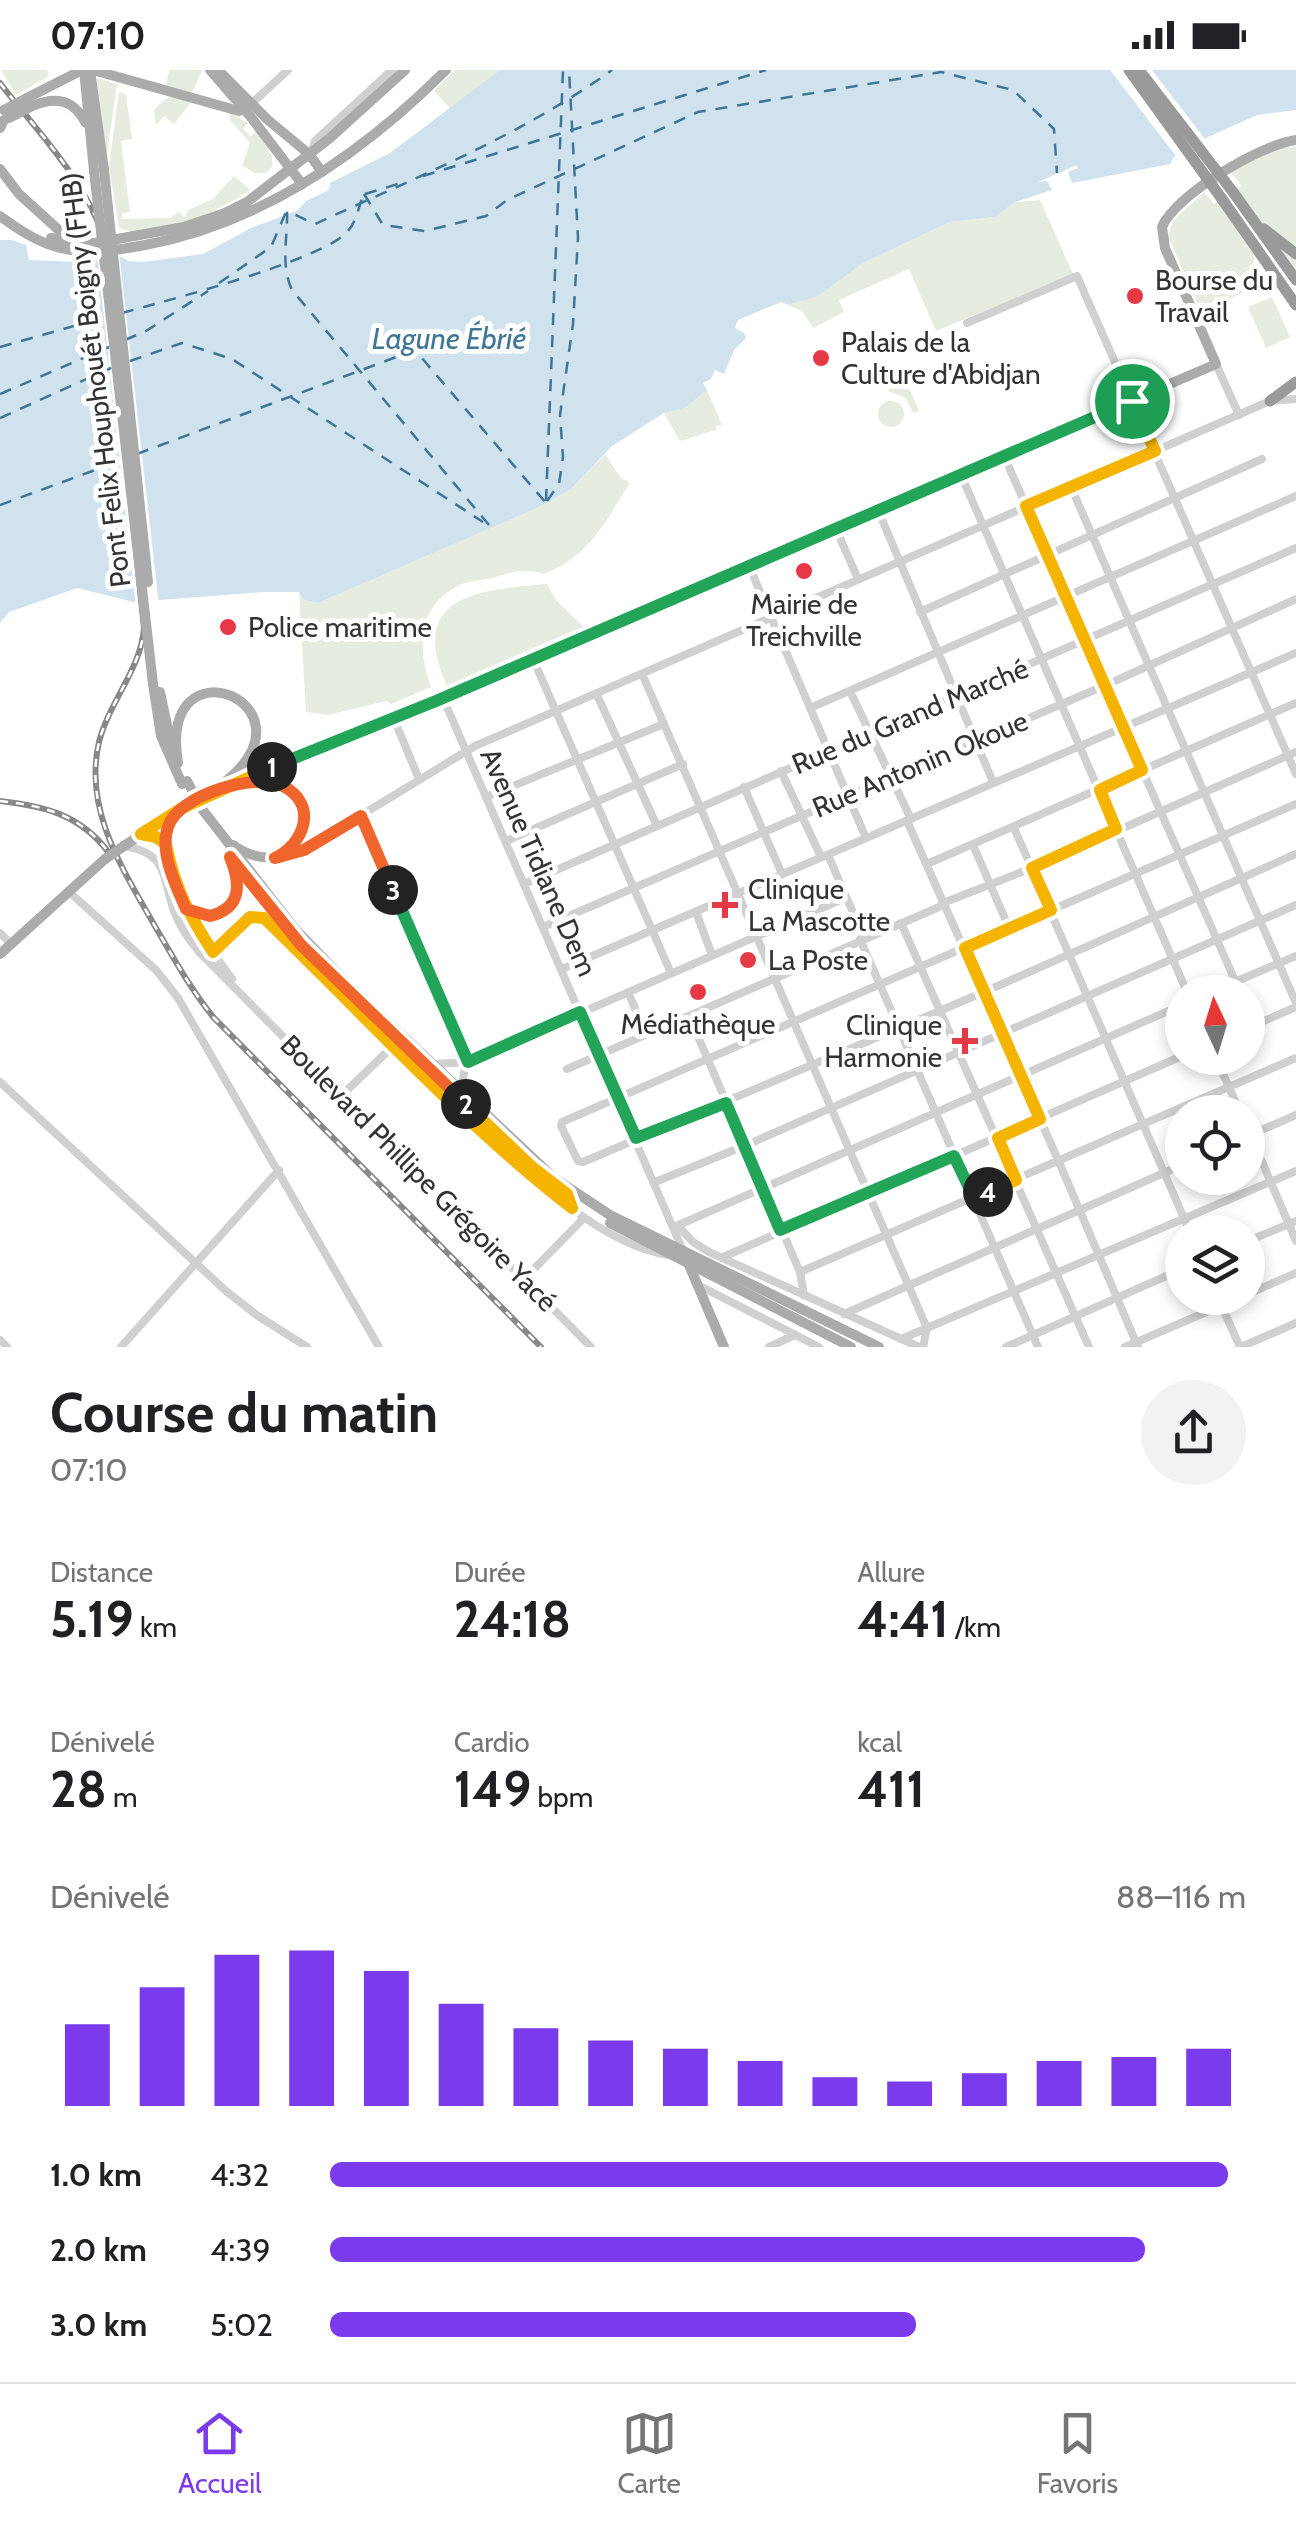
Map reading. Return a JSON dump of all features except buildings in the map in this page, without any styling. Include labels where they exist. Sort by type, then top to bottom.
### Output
[{"type":"highway","points":[[1129,70],[1228,196],[1296,254]]},
{"type":"highway","points":[[1139,70],[1228,196],[1294,304]]},
{"type":"highway","points":[[1250,216],[1296,280]]},
{"type":"highway","points":[[1270,401],[1296,382]]},
{"type":"main road","points":[[210,70],[248,107],[311,153],[322,172]]},
{"type":"main road","points":[[218,70],[302,184]]},
{"type":"main road","points":[[0,206],[34,230],[72,243],[184,227],[226,213],[311,153],[389,77],[405,70]]},
{"type":"main road","points":[[0,216],[30,236],[62,248],[90,251],[182,237],[218,226],[322,172],[378,133],[446,70]]},
{"type":"main road","points":[[3,118],[48,88],[88,73],[239,111],[248,107]]},
{"type":"main road","name":"Pont Felix Houphouét Boigny (FHB)","points":[[88,73],[90,134],[99,170]]},
{"type":"main road","name":"Pont Felix Houphouét Boigny (FHB)","points":[[88,73],[156,684]]},
{"type":"main road","points":[[30,102],[58,99],[74,106],[90,134]]},
{"type":"main road","points":[[0,954],[105,860],[216,790],[443,698],[1216,364],[1165,248],[1162,227],[1178,206],[1244,158],[1271,144],[1296,140]]},
{"type":"main road","points":[[0,169],[18,194],[72,243]]},
{"type":"main road","points":[[156,684],[184,783]]},
{"type":"main road","points":[[156,684],[161,736],[184,783],[230,857],[313,957],[532,1167],[607,1221],[671,1255],[781,1300],[878,1347]]},
{"type":"main road","points":[[178,763],[176,724],[186,706],[207,693],[238,697],[255,722],[254,746],[244,765],[216,790]]},
{"type":"main road","points":[[216,790],[266,781],[284,787],[297,798],[303,830],[292,848],[275,858]]},
{"type":"main road","points":[[200,810],[295,928],[350,987],[536,1163],[610,1215],[851,1347]]},
{"type":"main road","points":[[218,830],[247,854],[275,858],[304,850]]},
{"type":"main road","points":[[186,909],[210,916],[235,901],[239,884],[230,857]]},
{"type":"main road","points":[[313,957],[320,974]]},
{"type":"main road","points":[[567,1194],[572,1208]]},
{"type":"main road","points":[[687,1259],[724,1347]]},
{"type":"street","points":[[248,107],[288,70]]},
{"type":"street","points":[[967,323],[1078,276],[1213,585],[1292,754],[1296,774]]},
{"type":"street","points":[[1216,364],[1240,415]]},
{"type":"street","points":[[304,850],[466,752],[1270,401],[1296,399]]},
{"type":"street","points":[[1004,456],[1232,975]]},
{"type":"street","points":[[920,612],[1262,459]]},
{"type":"street","points":[[960,474],[1180,975]]},
{"type":"street","points":[[1071,488],[1296,1005],[1265,1019]]},
{"type":"street","points":[[810,708],[1296,496]]},
{"type":"street","points":[[878,510],[993,782]]},
{"type":"street","points":[[836,528],[858,580]]},
{"type":"street","name":"Rue du Grand Marché","points":[[524,884],[1296,548]]},
{"type":"street","points":[[749,566],[866,838]]},
{"type":"street","name":"Rue Antonin Okoue","points":[[543,927],[1296,599]]},
{"type":"street","points":[[562,969],[1296,652]]},
{"type":"street","points":[[533,659],[671,973]]},
{"type":"street","points":[[643,676],[701,807],[719,852],[738,893],[793,1022],[813,1065],[849,1150],[868,1193],[886,1236],[927,1328],[921,1347],[692,1242],[676,1227],[849,1150],[1106,1040],[1165,1013]]},
{"type":"street","points":[[850,691],[892,777],[943,903],[1137,1344]]},
{"type":"street","points":[[597,695],[657,826]]},
{"type":"street","name":"Avenue Tidiane Dem","points":[[443,698],[687,1259]]},
{"type":"street","points":[[927,864],[1296,704]]},
{"type":"street","points":[[394,718],[420,780]]},
{"type":"street","points":[[486,798],[664,724]]},
{"type":"street","points":[[568,1068],[1292,754]]},
{"type":"street","points":[[506,841],[682,764]]},
{"type":"street","points":[[781,771],[845,898],[1038,1347]]},
{"type":"street","points":[[744,787],[782,874]]},
{"type":"street","points":[[1296,804],[562,1122],[561,1126],[580,1162],[726,1103],[1296,854]]},
{"type":"street","points":[[141,834],[166,844],[168,825],[182,808]]},
{"type":"street","points":[[361,816],[467,1062],[461,1090]]},
{"type":"street","points":[[1014,828],[1182,1215]]},
{"type":"street","name":"Boulevard Phillipe Grégoire Yacé","points":[[166,844],[175,884],[186,909],[246,999]]},
{"type":"street","points":[[973,845],[1009,928]]},
{"type":"street","name":"Boulevard Phillipe Grégoire Yacé","points":[[124,846],[147,851],[160,862],[180,924],[200,953],[591,1347]]},
{"type":"street","points":[[68,891],[168,983],[379,1347]]},
{"type":"street","points":[[434,1064],[467,1062],[845,898]]},
{"type":"street","points":[[654,1182],[1296,905]]},
{"type":"street","points":[[696,912],[712,955]]},
{"type":"street","points":[[200,953],[213,952],[257,915],[530,1174],[584,1218],[645,1249],[671,1255]]},
{"type":"street","points":[[902,924],[1089,1347]]},
{"type":"street","points":[[0,933],[10,944]]},
{"type":"street","points":[[1252,975],[1296,956]]},
{"type":"street","points":[[628,992],[646,1034]]},
{"type":"street","points":[[688,1016],[800,1272],[804,1296]]},
{"type":"street","points":[[341,1096],[393,1046]]},
{"type":"street","points":[[800,1272],[1296,1058]]},
{"type":"street","points":[[722,1256],[1165,1063]]},
{"type":"street","points":[[1223,1075],[1232,1095]]},
{"type":"street","points":[[0,1082],[197,1264],[258,1316],[307,1347]]},
{"type":"street","points":[[1265,1128],[1295,1117]]},
{"type":"street","points":[[121,1347],[279,1170]]},
{"type":"street","points":[[1195,1215],[1296,1170]]},
{"type":"street","points":[[1265,1171],[1292,1222],[1296,1241]]},
{"type":"street","points":[[844,1314],[1164,1173]]},
{"type":"street","points":[[524,1279],[584,1218]]},
{"type":"street","points":[[1265,1234],[1292,1222]]},
{"type":"street","points":[[900,1339],[1165,1228]]},
{"type":"street","points":[[1265,1286],[1296,1272]]},
{"type":"street","points":[[1006,1347],[1165,1277]]},
{"type":"street","points":[[698,1285],[819,1347]]},
{"type":"street","points":[[781,1300],[790,1288]]},
{"type":"street","points":[[1125,1347],[1193,1315]]},
{"type":"street","points":[[1226,1315],[1240,1347],[1296,1323]]},
{"type":"street","points":[[769,1347],[795,1335]]},
{"type":"street","points":[[0,1340],[7,1347]]},
{"type":"shaded area","points":[[1,70],[47,70],[49,76],[16,95]]},
{"type":"shaded area","points":[[169,70],[202,70],[192,93],[166,85]]},
{"type":"shaded area","points":[[455,70],[500,70],[451,109],[434,91]]},
{"type":"shaded area","points":[[97,78],[117,84],[106,160]]},
{"type":"shaded area","points":[[119,92],[126,94],[132,139],[121,141],[130,212],[122,213],[122,219],[170,218],[179,212],[185,218],[188,210],[213,199],[234,176],[250,190],[186,222],[149,231],[119,228],[109,166]]},
{"type":"shaded area","points":[[174,96],[192,101],[174,124],[164,116],[156,125],[154,110]]},
{"type":"shaded area","points":[[229,112],[248,123],[243,129],[251,136],[257,131],[272,156],[272,167],[266,173],[254,173],[242,165],[250,143],[230,120]]},
{"type":"shaded area","points":[[1296,147],[1296,270],[1237,190],[1241,186],[1231,172],[1272,149]]},
{"type":"shaded area","points":[[1204,192],[1214,204],[1219,202],[1254,257],[1250,289],[1201,312],[1168,236],[1173,221]]},
{"type":"shaded area","points":[[1040,200],[1073,274],[936,331],[909,269],[839,300],[844,312],[813,328],[802,311],[788,305],[818,295],[863,263],[950,222],[995,217],[1015,202]]},
{"type":"shaded area","points":[[1272,297],[1290,337],[1266,348],[1248,307]]},
{"type":"shaded area","points":[[904,377],[919,411],[913,413],[906,398],[888,391],[886,384]]},
{"type":"shaded area","points":[[707,390],[722,425],[680,441],[664,413],[685,408]]},
{"type":"shaded area","points":[[891,401],[901,404],[901,424],[891,427],[881,424],[878,414],[881,404]]},
{"type":"shaded area","points":[[605,454],[620,477],[630,483],[604,524],[574,557],[544,574],[521,571],[465,583],[435,604],[424,629],[423,643],[431,687],[391,704],[386,701],[328,715],[306,712],[299,592],[304,600],[318,603],[537,508],[571,489]]},
{"type":"shaded area","points":[[547,584],[555,599],[584,627],[447,686],[437,655],[436,632],[443,615],[456,603],[475,595]]},
{"type":"water","name":"Lagune Ébrié","points":[[500,70],[1296,70],[1296,110],[1257,115],[1208,137],[1174,157],[1170,164],[1072,183],[1068,172],[1077,165],[1038,182],[1047,181],[1052,190],[1015,202],[995,217],[950,222],[863,263],[818,296],[788,305],[781,302],[738,320],[735,328],[746,338],[734,350],[724,374],[715,370],[711,379],[703,383],[707,390],[685,408],[664,413],[612,446],[571,489],[537,508],[318,603],[304,600],[299,592],[134,602],[77,588],[9,612],[0,623],[0,240],[26,245],[29,260],[77,262],[122,257],[143,262],[203,254],[253,227],[297,211],[306,201],[329,190],[330,183],[390,153]]},
{"type":"pier","points":[[1110,70],[1152,70],[1208,143],[1179,160]]},
{"type":"pier","points":[[119,252],[159,605],[136,608],[97,255]]},
{"type":"ferry route","points":[[546,501],[563,70]]},
{"type":"ferry route","points":[[547,501],[559,484],[563,457],[560,415],[573,324],[578,238],[569,70]]},
{"type":"ferry route","points":[[489,525],[292,290],[285,261],[287,211],[315,224],[505,135],[612,70]]},
{"type":"ferry route","points":[[423,176],[766,70]]},
{"type":"ferry route","points":[[364,194],[383,225],[425,231],[486,216],[507,200],[698,112],[941,72],[1013,90],[1054,129],[1057,173]]},
{"type":"ferry route","points":[[365,194],[401,183]]},
{"type":"ferry route","points":[[122,313],[309,254],[348,231],[363,195]]},
{"type":"ferry route","points":[[219,283],[271,247],[286,212]]},
{"type":"ferry route","points":[[125,340],[208,291]]},
{"type":"ferry route","points":[[0,347],[109,316]]},
{"type":"ferry route","points":[[130,361],[182,343],[232,359],[483,522]]},
{"type":"ferry route","points":[[0,394],[109,347]]},
{"type":"ferry route","points":[[137,454],[415,350],[546,503]]},
{"type":"ferry route","points":[[0,418],[113,367]]},
{"type":"ferry route","points":[[0,505],[125,459]]},
{"type":"railway","points":[[0,83],[72,175],[103,236],[144,628],[137,657],[99,742],[97,792],[110,839],[131,885],[214,1018],[541,1347]]},
{"type":"railway","points":[[0,801],[32,806],[74,821],[109,853]]},
{"type":"place","name":"Bourse du Travail","points":[[1135,296]]},
{"type":"place","name":"Palais de la Culture d'Abidjan","points":[[821,358]]},
{"type":"place","name":"Mairie de Treichville","points":[[804,571]]},
{"type":"place","name":"Police maritime","points":[[228,627]]},
{"type":"place","name":"Clinique La Mascotte","points":[[725,905]]},
{"type":"place","name":"La Poste","points":[[748,960]]},
{"type":"place","name":"Médiathèque","points":[[698,992]]},
{"type":"place","name":"Clinique Harmonie","points":[[965,1041]]},
{"type":"route","points":[[1132,401],[436,701],[216,790],[182,808],[141,834],[166,844],[175,884],[186,909],[213,952],[250,917],[264,918],[393,1046],[572,1208],[567,1194],[532,1167],[347,992],[290,933],[230,857],[238,875],[235,901],[222,913],[210,916],[186,909],[180,897],[175,884],[173,876],[166,844],[172,818],[182,808],[216,790],[257,781],[284,787],[297,798],[303,830],[292,848],[275,858],[294,855],[361,816],[468,1062],[580,1012],[636,1138],[726,1103],[780,1230],[954,1156],[974,1198],[1016,1180],[998,1138],[1040,1119],[965,948],[1051,910],[1032,868],[1116,829],[1100,790],[1142,770],[1026,506],[1155,451],[1132,401]]}]
